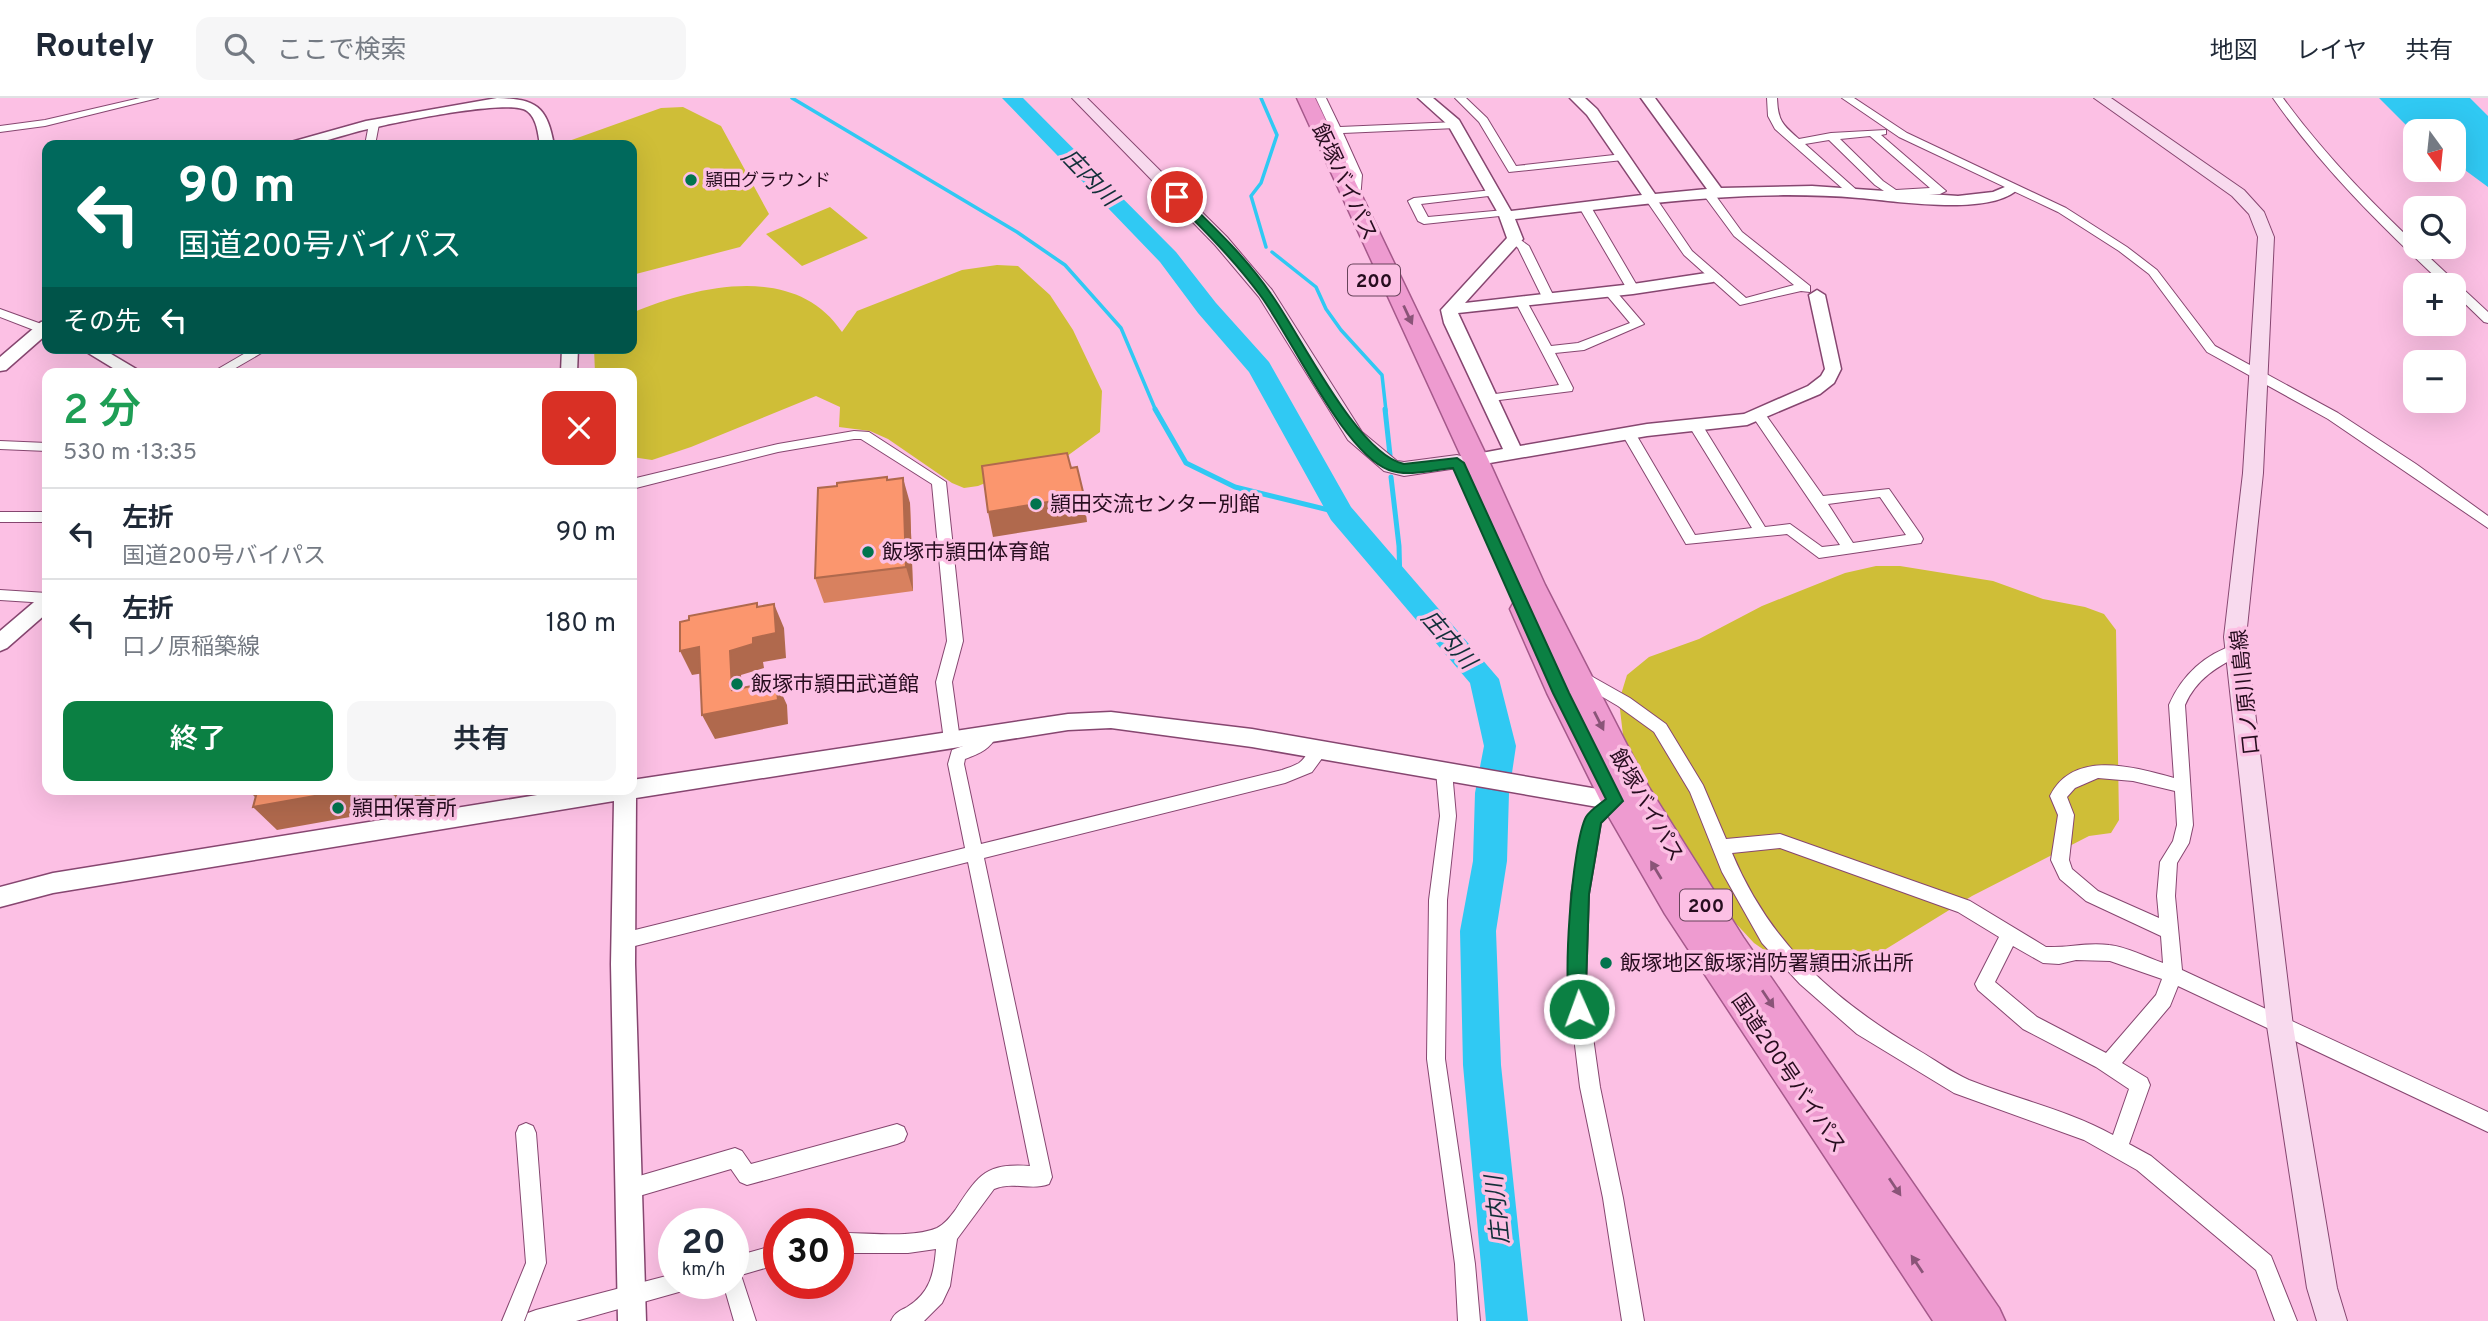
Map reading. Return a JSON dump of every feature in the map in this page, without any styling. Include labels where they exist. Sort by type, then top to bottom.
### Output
[{"type":"highway","name":"国道200号バイパス","points":[[1290,98],[1467,461],[1561,693],[1627,798],[1676,904],[1955,1321]]},
{"type":"highway","name":"飯塚バイパス","points":[[1306,98],[1329,131],[1354,200],[1467,461],[1576,674],[1627,798],[1732,947],[1986,1321]]},
{"type":"main road","points":[[1079,98],[1221,241],[1266,294],[1355,436],[1391,466],[1404,468],[1467,461]]},
{"type":"main road","name":"口ノ原川島線","points":[[2101,98],[2227,185],[2256,212],[2267,245],[2253,473],[2235,637],[2280,1026],[2322,1289],[2332,1321]]},
{"type":"street","points":[[0,129],[153,98]]},
{"type":"street","points":[[1321,98],[1329,131],[1456,125]]},
{"type":"street","points":[[1426,98],[1456,125],[1549,299]]},
{"type":"street","points":[[1460,98],[1483,120],[1513,170],[1623,157]]},
{"type":"street","points":[[1577,98],[1592,112],[1688,253],[1713,277],[1744,302],[1810,291]]},
{"type":"street","points":[[1467,461],[1629,434],[1735,421],[1814,390],[1828,379],[1833,369],[1810,291],[1738,234],[1648,98]]},
{"type":"street","points":[[1772,98],[1773,116],[1779,127],[1854,193]]},
{"type":"street","points":[[1847,98],[1895,131],[2095,229],[2153,272],[2211,349],[2333,416],[2411,467],[2488,523]]},
{"type":"street","points":[[2278,98],[2306,139],[2353,191],[2438,273]]},
{"type":"street","points":[[311,140],[342,130],[495,103],[516,103],[534,107],[541,114],[546,140]]},
{"type":"street","points":[[371,140],[374,124]]},
{"type":"street","points":[[1797,144],[1831,136],[1895,131]]},
{"type":"street","points":[[1872,133],[1944,195]]},
{"type":"street","points":[[1831,136],[1879,183],[1894,192],[1992,197],[2012,188]]},
{"type":"street","points":[[1493,193],[1414,201],[1424,221],[1759,190],[1854,193],[1908,199],[1944,195]]},
{"type":"street","points":[[1585,207],[1633,289]]},
{"type":"street","points":[[1514,453],[1449,317],[1450,309],[1515,239]]},
{"type":"street","points":[[1450,309],[1610,292],[1713,277]]},
{"type":"street","points":[[1546,350],[1580,346],[1639,324],[1610,292]]},
{"type":"street","points":[[2466,299],[2488,320]]},
{"type":"street","points":[[1488,399],[1567,388],[1521,301]]},
{"type":"street","points":[[0,313],[42,328]]},
{"type":"street","points":[[0,366],[42,332]]},
{"type":"street","points":[[99,354],[126,368]]},
{"type":"street","points":[[226,368],[253,354]]},
{"type":"street","points":[[1758,414],[1850,549]]},
{"type":"street","points":[[1696,426],[1761,532]]},
{"type":"street","points":[[1629,434],[1690,540],[1790,529],[1819,554],[1916,539],[1884,492],[1819,501]]},
{"type":"street","points":[[637,483],[778,448],[854,435],[864,435],[939,482],[955,641],[944,682],[952,740]]},
{"type":"street","points":[[0,445],[42,447]]},
{"type":"street","points":[[0,517],[42,517]]},
{"type":"street","points":[[0,595],[42,599]]},
{"type":"street","points":[[0,643],[42,605]]},
{"type":"street","points":[[2109,1065],[2163,1000],[2173,975],[2166,895],[2169,862],[2181,844],[2185,825],[2177,705],[2183,687],[2211,661],[2237,650]]},
{"type":"street","points":[[1576,674],[1624,702],[1660,728],[1697,790],[1719,847],[1768,937],[1806,978],[1864,1028],[1961,1086],[2089,1132],[2144,1163],[2264,1263],[2286,1321]]},
{"type":"street","points":[[637,789],[990,733],[1068,722],[1111,720],[1627,798]]},
{"type":"street","points":[[902,1321],[922,1312],[937,1295],[944,1277],[947,1234],[988,1180],[997,1177],[1042,1177],[956,764],[958,755],[979,747],[990,733]]},
{"type":"street","points":[[623,941],[1285,776],[1306,766],[1320,750]]},
{"type":"street","points":[[1447,771],[1448,816],[1438,900],[1436,1059],[1465,1264],[1469,1321]]},
{"type":"street","points":[[2167,929],[2092,896],[2066,874],[2060,860],[2066,815],[2058,796],[2065,783],[2080,776],[2111,771],[2183,787]]},
{"type":"street","points":[[0,897],[52,883],[599,795]]},
{"type":"street","points":[[625,795],[623,941],[631,1309]]},
{"type":"street","points":[[1627,798],[1593,820],[1580,894],[1577,987],[1590,1087],[1613,1198],[1633,1321]]},
{"type":"street","points":[[1719,847],[1780,841],[1964,906],[2043,955],[2110,953],[2173,975],[2488,1122]]},
{"type":"street","points":[[2010,935],[1984,984],[2030,1023],[2109,1065],[2140,1085],[2118,1148]]},
{"type":"street","points":[[513,1321],[536,1264],[526,1133]]},
{"type":"street","points":[[629,1189],[734,1158],[747,1175],[897,1134]]},
{"type":"street","points":[[854,1242],[928,1240],[947,1234]]},
{"type":"street","points":[[536,1321],[631,1309],[658,1294]]},
{"type":"street","points":[[739,1299],[745,1321]]},
{"type":"shaded area","name":"頴田グラウンド","points":[[683,107],[721,126],[769,214],[740,247],[637,274],[637,140],[572,140],[661,108]]},
{"type":"shaded area","points":[[830,207],[868,238],[802,266],[766,234]]},
{"type":"shaded area","points":[[997,265],[1018,266],[1050,295],[1073,330],[1102,391],[1100,432],[1059,462],[964,488],[952,483],[888,439],[870,431],[839,427],[840,407],[816,396],[691,447],[652,460],[637,458],[637,368],[595,368],[594,354],[637,354],[637,311],[686,295],[744,286],[772,288],[799,296],[822,310],[842,332],[857,311],[962,270]]},
{"type":"shaded area","points":[[1876,566],[1900,566],[1993,581],[2043,599],[2085,607],[2104,614],[2116,630],[2119,820],[2111,833],[2089,836],[1972,896],[1873,957],[1845,965],[1818,968],[1783,963],[1754,943],[1715,901],[1639,780],[1623,735],[1619,701],[1627,675],[1649,657],[1699,639],[1762,606],[1845,573]]},
{"type":"water","points":[[2379,98],[2470,98],[2488,116],[2488,187],[2466,171],[2466,119],[2403,119],[2403,122]]},
{"type":"building","points":[[1067,453],[1071,468],[1077,467],[1084,496],[988,512],[982,466]]},
{"type":"building","name":"飯塚市頴田体育館","points":[[887,477],[887,480],[903,478],[906,567],[815,578],[818,488]]},
{"type":"building","points":[[757,603],[757,607],[774,604],[776,633],[753,638],[753,644],[730,651],[732,690],[776,681],[778,700],[702,715],[699,647],[680,651],[680,622],[689,620],[689,616]]},
{"type":"building","points":[[256,795],[320,795],[253,807]]},
{"type":"waterway","points":[[792,98],[1017,232],[1065,265],[1121,328],[1156,410]]},
{"type":"waterway","name":"庄内川","points":[[1012,98],[1168,257],[1207,308],[1260,368],[1341,513],[1484,679],[1500,746],[1492,793],[1490,861],[1478,931],[1482,1065],[1507,1321]]},
{"type":"waterway","points":[[1261,98],[1277,135],[1261,183],[1251,196],[1266,247]]},
{"type":"waterway","points":[[1272,252],[1316,287],[1326,309],[1341,330],[1382,375],[1386,411]]},
{"type":"waterway","points":[[1385,409],[1390,455]]},
{"type":"waterway","points":[[1156,410],[1186,463],[1235,487],[1341,513]]},
{"type":"waterway","points":[[1391,477],[1399,546],[1400,584]]},
{"type":"place","name":"頴田グラウンド","points":[[691,180]]},
{"type":"place","name":"頴田交流センター別館","points":[[1036,504]]},
{"type":"place","name":"飯塚市頴田体育館","points":[[868,552]]},
{"type":"place","name":"飯塚市頴田武道館","points":[[737,684]]},
{"type":"place","name":"頴田保育所","points":[[338,808]]},
{"type":"place","name":"飯塚地区飯塚消防署頴田派出所","points":[[1606,963]]},
{"type":"route","points":[[1177,197],[1221,241],[1266,294],[1355,436],[1391,466],[1404,468],[1457,463],[1561,693],[1615,801],[1593,820],[1586,859],[1580,894],[1577,987],[1579,1009]]}]
